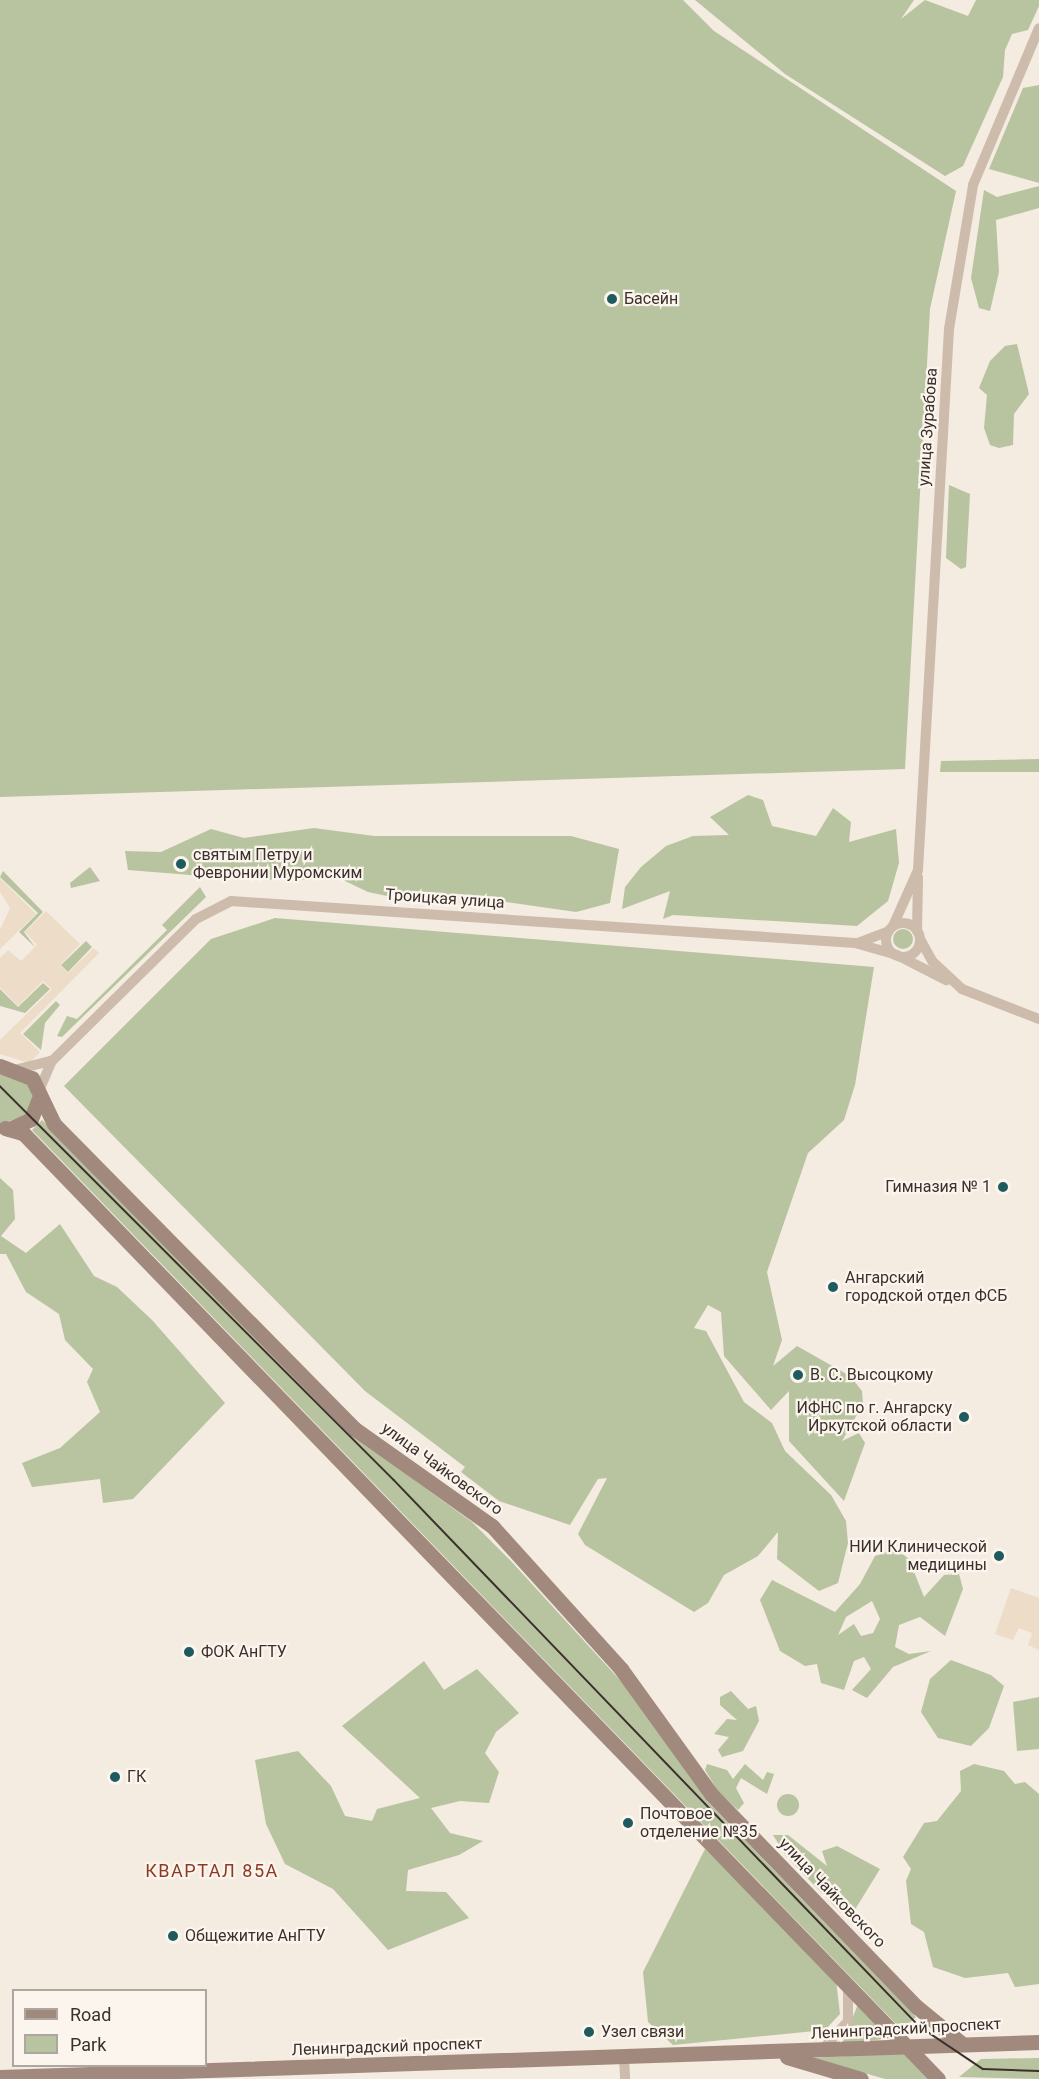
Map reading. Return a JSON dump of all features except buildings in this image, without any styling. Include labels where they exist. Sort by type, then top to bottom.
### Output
[{"type":"main road","name":"улица Чайковского","points":[[8,1068],[32,1077],[54,1124],[355,1429],[492,1526],[621,1669],[711,1794],[917,2007],[961,2043]]},
{"type":"main road","points":[[6,1128],[34,1116],[40,1094]]},
{"type":"main road","points":[[6,1128],[23,1133],[848,1982],[938,2079]]},
{"type":"main road","name":"Ленинградский проспект","points":[[0,2077],[775,2054],[907,2045],[1039,2042]]},
{"type":"main road","name":"Ленинградский проспект","points":[[775,2054],[861,2079]]},
{"type":"street","name":"улица Зурабова","points":[[918,870],[949,329],[973,185],[1039,28]]},
{"type":"street","points":[[918,870],[918,935],[914,952],[898,956],[888,945],[891,928],[918,870]]},
{"type":"street","name":"Троицкая улица","points":[[52,1061],[196,919],[231,901],[855,943],[898,956],[962,989]]},
{"type":"street","points":[[855,943],[906,923],[918,935],[930,959],[962,989],[1039,1019]]},
{"type":"street","points":[[8,1068],[52,1061],[40,1094]]},
{"type":"street","points":[[822,2051],[848,2021],[848,1982]]},
{"type":"street","points":[[624,2057],[625,2079]]},
{"type":"green space","points":[[0,0],[683,0],[714,31],[956,191],[930,309],[905,769],[0,797]]},
{"type":"green space","points":[[695,0],[914,0],[901,19],[925,0],[968,16],[976,0],[1039,0],[1039,6],[1028,30],[1012,34],[1005,50],[1003,77],[963,166],[945,176],[785,74]]},
{"type":"green space","points":[[1039,85],[1039,183],[989,169],[1023,88]]},
{"type":"green space","points":[[1039,186],[1039,208],[996,220],[999,272],[990,311],[979,308],[971,278],[984,190],[997,197]]},
{"type":"green space","points":[[1017,344],[1029,394],[1014,414],[1013,445],[999,448],[990,445],[984,428],[987,395],[979,388],[990,361],[1005,346]]},
{"type":"green space","points":[[949,485],[970,494],[966,567],[961,569],[946,558]]},
{"type":"green space","points":[[1039,759],[1039,772],[940,772],[941,761]]},
{"type":"green space","points":[[748,795],[763,800],[772,826],[816,836],[833,808],[851,822],[849,842],[896,829],[899,863],[888,901],[857,926],[673,915],[663,919],[670,891],[622,909],[625,887],[641,867],[666,846],[693,836],[729,835],[710,817]]},
{"type":"green space","points":[[314,828],[374,836],[571,836],[619,849],[610,903],[576,912],[451,894],[420,903],[368,892],[341,879],[253,880],[128,870],[125,851],[161,852],[211,829],[244,838]]},
{"type":"green space","points":[[90,867],[100,881],[71,888],[70,883]]},
{"type":"green space","points":[[3,871],[43,912],[24,932],[35,947],[19,932],[38,913],[0,877]]},
{"type":"green space","points":[[200,887],[206,897],[62,1037],[57,1036],[67,1016],[77,1019],[167,930],[162,925]]},
{"type":"green space","points":[[275,918],[874,967],[855,1085],[844,1120],[808,1153],[767,1272],[782,1340],[773,1366],[797,1346],[850,1376],[862,1391],[863,1404],[842,1441],[859,1433],[865,1443],[844,1501],[789,1441],[789,1391],[771,1410],[724,1356],[721,1312],[708,1305],[694,1328],[706,1331],[744,1402],[772,1423],[785,1451],[831,1495],[846,1521],[848,1543],[838,1583],[819,1591],[777,1559],[778,1532],[758,1556],[724,1575],[708,1603],[694,1612],[585,1545],[578,1534],[607,1478],[598,1479],[570,1525],[499,1501],[461,1472],[465,1467],[365,1391],[64,1086],[211,939]]},
{"type":"green space","points":[[899,929],[907,929],[913,935],[913,943],[907,949],[899,949],[893,943],[893,935]]},
{"type":"green space","points":[[86,941],[92,947],[68,972],[61,965]]},
{"type":"green space","points":[[43,983],[50,989],[25,1013],[0,1006],[0,989],[18,1007]]},
{"type":"green space","points":[[56,1001],[60,1005],[45,1023],[41,1050],[23,1034]]},
{"type":"green space","points":[[0,1073],[33,1084],[31,1114],[0,1124]]},
{"type":"green space","points":[[42,1120],[352,1435],[472,1522],[510,1560],[650,1713],[707,1801],[916,2017],[902,2030],[32,1130]]},
{"type":"green space","points":[[0,1178],[13,1190],[15,1219],[1,1236],[26,1253],[60,1224],[94,1276],[117,1287],[152,1320],[225,1403],[133,1499],[103,1503],[100,1479],[32,1487],[22,1463],[60,1448],[100,1412],[87,1382],[93,1369],[65,1340],[59,1314],[26,1292],[6,1254],[0,1254]]},
{"type":"green space","points":[[896,1549],[909,1559],[924,1597],[944,1575],[959,1574],[963,1589],[945,1636],[920,1617],[899,1625],[895,1647],[909,1654],[931,1651],[893,1667],[867,1698],[852,1690],[871,1669],[864,1657],[854,1661],[844,1690],[821,1683],[817,1664],[805,1666],[780,1651],[760,1600],[772,1580],[835,1612],[860,1584],[875,1556]],"holes":[[[872,1601],[880,1619],[873,1633],[861,1636],[854,1624],[838,1635],[846,1617]]]},
{"type":"green space","points":[[951,1660],[991,1675],[1004,1686],[989,1728],[971,1746],[938,1738],[921,1712],[930,1679]]},
{"type":"green space","points":[[424,1661],[444,1690],[477,1669],[519,1713],[496,1732],[485,1753],[499,1772],[489,1803],[460,1801],[431,1808],[450,1833],[483,1841],[459,1855],[408,1870],[406,1891],[446,1892],[469,1918],[388,1950],[333,1889],[285,1864],[266,1824],[255,1760],[298,1751],[331,1786],[345,1816],[372,1821],[377,1809],[420,1798],[342,1726]]},
{"type":"green space","points":[[731,1691],[748,1709],[756,1706],[759,1721],[743,1751],[722,1757],[718,1750],[729,1737],[714,1734],[727,1719],[737,1720],[720,1705],[720,1697]]},
{"type":"green space","points":[[1039,1697],[1039,1749],[1017,1751],[1013,1702]]},
{"type":"green space","points":[[707,1764],[727,1770],[733,1779],[745,1764],[763,1780],[767,1772],[774,1774],[767,1794],[741,1778],[736,1788],[744,1803],[738,1810],[718,1791],[705,1770]]},
{"type":"green space","points":[[974,1764],[1004,1771],[1015,1784],[1025,1782],[1039,1794],[1039,1984],[1015,1987],[1008,1973],[965,1978],[933,1967],[924,1932],[911,1924],[906,1881],[911,1869],[903,1857],[924,1823],[937,1821],[961,1791],[960,1771]]},
{"type":"green space","points":[[788,1794],[796,1797],[799,1805],[796,1813],[788,1816],[780,1813],[777,1805],[780,1797]]},
{"type":"green space","points":[[773,1835],[788,1835],[827,1866],[822,1851],[837,1846],[880,1869],[851,1916],[840,1912],[786,1856]]},
{"type":"green space","points":[[705,1849],[836,1980],[840,2014],[825,2030],[673,2045],[648,2022],[643,1972]]},
{"type":"green space","points":[[858,2004],[892,2038],[842,2044]]},
{"type":"green space","points":[[904,2053],[929,2079],[885,2079],[813,2058]]},
{"type":"green space","points":[[1039,2058],[1039,2079],[959,2077],[981,2059]]},
{"type":"shaded area","points":[[0,878],[36,914],[0,949],[0,930],[10,908],[0,892]]},
{"type":"shaded area","points":[[46,911],[80,944],[60,965],[68,973],[94,948],[99,953],[20,1033],[40,1052],[29,1063],[0,1054],[0,1040],[52,989],[43,981],[18,1006],[0,987],[0,958],[8,950],[21,961],[37,945],[25,932]]},
{"type":"shaded area","points":[[1011,1588],[1039,1598],[1039,1650],[1028,1645],[1032,1633],[1019,1628],[1013,1640],[995,1634]]},
{"type":"tram line","points":[[0,1086],[394,1480],[919,2026],[983,2069],[1039,2071]]},
{"type":"place","name":"Басейн","points":[[612,299]]},
{"type":"place","name":"святым Петру и Февронии Муромским","points":[[181,864]]},
{"type":"place","name":"Гимназия № 1","points":[[1003,1187]]},
{"type":"place","name":"Ангарский городской отдел ФСБ","points":[[833,1287]]},
{"type":"place","name":"В. С. Высоцкому","points":[[798,1375]]},
{"type":"place","name":"ИФНС по г. Ангарску Иркутской области","points":[[964,1417]]},
{"type":"place","name":"НИИ Клинической медицины","points":[[999,1556]]},
{"type":"place","name":"ФОК АнГТУ","points":[[189,1652]]},
{"type":"place","name":"ГК","points":[[115,1777]]},
{"type":"place","name":"Почтовое отделение №35","points":[[628,1823]]},
{"type":"place","name":"Общежитие АнГТУ","points":[[173,1936]]},
{"type":"place","name":"Узел связи","points":[[589,2032]]},
{"type":"district","name":"КВАРТАЛ 85А","points":[[212,1871]]}]
